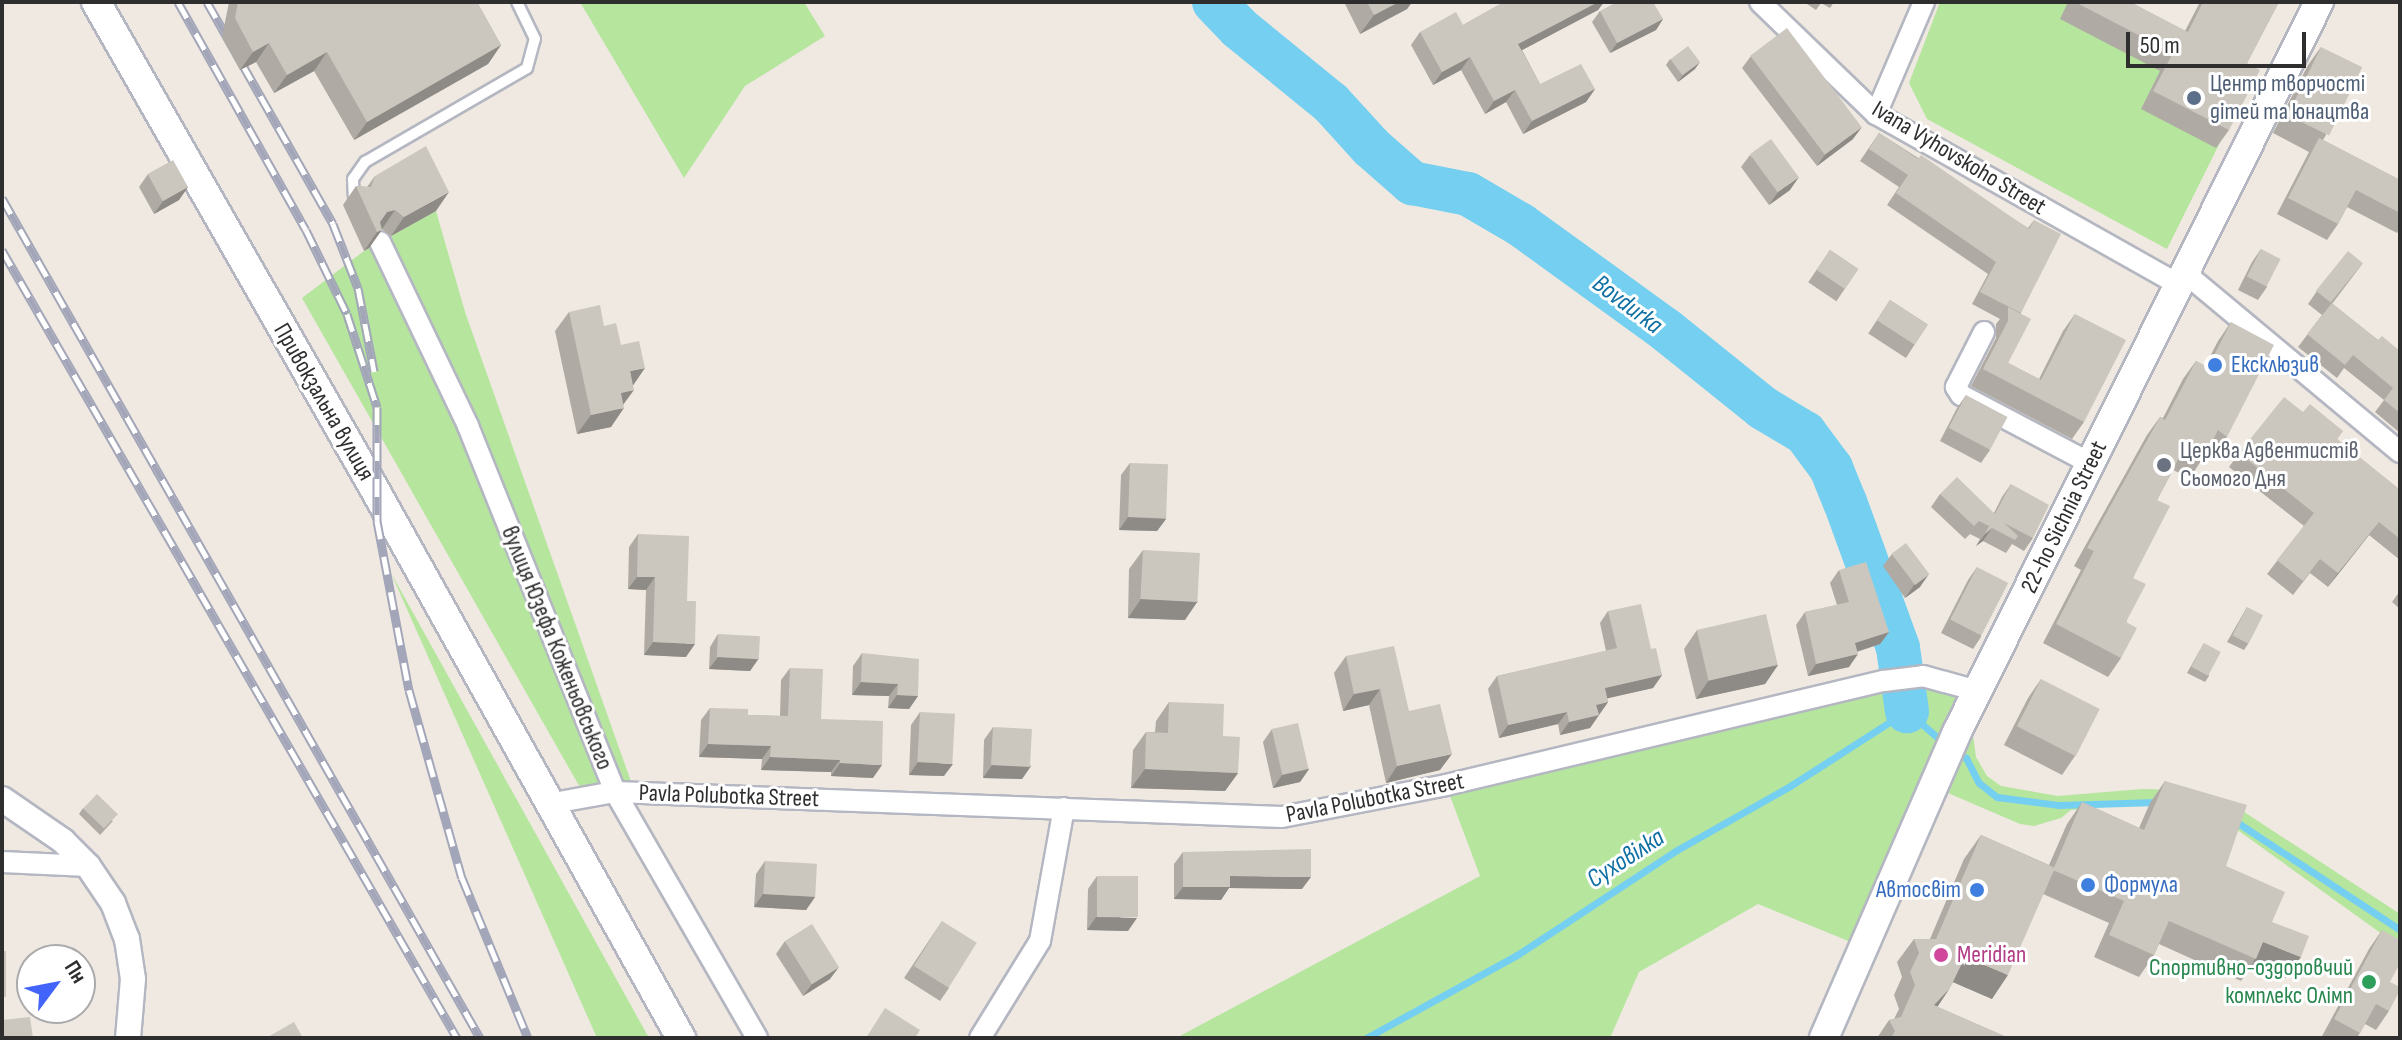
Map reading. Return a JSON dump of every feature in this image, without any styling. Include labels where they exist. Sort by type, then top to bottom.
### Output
[{"type":"main road","name":"Привокзальна вулиця","points":[[96,2],[375,490],[548,804]]},
{"type":"main road","name":"22-ho Sichnia Street","points":[[1824,1038],[1957,732],[2319,2]]},
{"type":"main road","points":[[548,804],[681,1038]]},
{"type":"street","name":"Ivana Vyhovskoho Street","points":[[1760,2],[1876,114],[2182,279],[2400,452]]},
{"type":"street","points":[[1876,114],[1924,2]]},
{"type":"street","name":"вулиця Юзефа Коженьовського","points":[[380,242],[468,426],[615,792],[548,804]]},
{"type":"street","points":[[1984,332],[1956,387],[1961,395],[2090,463]]},
{"type":"street","name":"Pavla Polubotka Street","points":[[615,792],[1282,817],[1446,785],[1892,680],[1923,676],[1978,691]]},
{"type":"street","points":[[615,792],[757,1038]]},
{"type":"street","points":[[10,803],[88,866],[113,903],[127,939],[133,979],[128,1038]]},
{"type":"street","points":[[980,1038],[1040,941],[1064,808]]},
{"type":"street","points":[[2,862],[88,866]]},
{"type":"lane","points":[[354,199],[353,179],[365,162],[527,68],[535,39],[517,2]]},
{"type":"green space","points":[[580,2],[804,2],[825,36],[745,86],[684,178]]},
{"type":"green space","points":[[1203,2],[1228,2],[1266,40],[1335,95],[1398,162],[1414,172],[1471,186],[1547,232],[1751,391],[1806,424],[1838,465],[1912,671],[1896,673],[1839,504],[1824,473],[1799,438],[1739,400],[1573,269],[1517,230],[1467,202],[1409,190],[1390,175],[1305,89],[1256,54]]},
{"type":"green space","points":[[1940,2],[2112,2],[2252,78],[2167,249],[1927,119],[1909,83]]},
{"type":"green space","points":[[436,211],[465,312],[635,793],[586,798],[302,298],[364,251]]},
{"type":"green space","points":[[391,573],[649,1038],[597,1038]]},
{"type":"green space","points":[[1884,681],[1978,691],[1972,728],[1976,757],[1987,776],[2001,786],[2058,796],[2142,789],[2179,790],[2232,804],[2400,914],[2400,947],[2232,826],[2150,803],[2071,810],[2061,818],[2034,826],[2020,824],[1934,787],[1863,947],[1758,904],[1639,972],[1610,1038],[1176,1038],[1480,876],[1446,785]]},
{"type":"building","points":[[238,2],[477,2],[501,45],[367,122],[327,52],[287,75],[269,43],[253,52],[235,18]]},
{"type":"building","points":[[1367,2],[1399,2],[1374,15]]},
{"type":"building","points":[[1504,2],[1598,2],[1518,44],[1540,84],[1581,64],[1595,89],[1532,121],[1515,90],[1494,101],[1470,57],[1442,72],[1420,32],[1456,12],[1463,25]]},
{"type":"building","points":[[1617,2],[1653,2],[1663,19],[1617,43],[1600,11]]},
{"type":"building","points":[[2075,2],[2130,2],[2188,32],[2203,2],[2279,2],[2247,63],[2260,70],[2229,130],[2153,91],[2173,53]]},
{"type":"building","points":[[1787,28],[1862,127],[1825,155],[1750,56]]},
{"type":"building","points":[[1688,46],[1700,62],[1682,75],[1670,59]]},
{"type":"building","points":[[2321,47],[2362,67],[2329,135],[2288,115]]},
{"type":"building","points":[[1879,133],[1918,159],[1921,155],[2029,229],[2034,220],[2061,234],[2021,313],[1980,292],[1996,262],[1896,193],[1908,175],[1869,149]]},
{"type":"building","points":[[2319,138],[2400,180],[2400,213],[2356,190],[2338,224],[2288,198]]},
{"type":"building","points":[[1771,139],[1799,177],[1778,192],[1750,154]]},
{"type":"building","points":[[426,146],[449,192],[404,217],[395,210],[387,212],[380,222],[382,230],[377,232],[356,186],[371,187],[375,176]]},
{"type":"building","points":[[173,160],[188,187],[163,201],[148,174]]},
{"type":"building","points":[[2261,249],[2281,259],[2267,287],[2247,277]]},
{"type":"building","points":[[1830,250],[1858,269],[1845,289],[1817,270]]},
{"type":"building","points":[[2348,251],[2363,263],[2331,303],[2316,291]]},
{"type":"building","points":[[1890,300],[1928,325],[1915,345],[1877,320]]},
{"type":"building","points":[[2332,303],[2378,340],[2382,336],[2400,351],[2400,413],[2384,400],[2393,388],[2353,355],[2345,365],[2307,334]]},
{"type":"building","points":[[600,305],[604,326],[616,323],[621,345],[639,341],[645,368],[630,371],[634,390],[621,393],[624,408],[591,415],[569,312]]},
{"type":"building","points":[[2008,307],[2031,319],[2008,363],[2041,380],[2075,314],[2126,340],[2084,422],[1983,369],[2008,321]]},
{"type":"building","points":[[2231,322],[2274,345],[2227,437],[2218,430],[2203,460],[2183,450],[2157,500],[2170,506],[2133,578],[2146,584],[2126,622],[2137,628],[2121,658],[2056,624],[2094,551],[2087,548],[2160,417],[2165,420],[2196,361],[2208,367]]},
{"type":"building","points":[[1966,395],[2007,417],[1990,450],[1949,428]]},
{"type":"building","points":[[2284,397],[2303,412],[2310,404],[2343,431],[2337,439],[2400,490],[2400,539],[2379,522],[2338,573],[2320,559],[2303,581],[2277,560],[2314,513],[2239,453]]},
{"type":"building","points":[[1130,463],[1168,464],[1166,518],[1128,517]]},
{"type":"building","points":[[1957,477],[1995,514],[2011,484],[2049,505],[2033,538],[2004,523],[2018,536],[2015,540],[1992,528],[1985,534],[1989,526],[1979,521],[1974,526],[1940,494]]},
{"type":"building","points":[[638,534],[689,536],[687,601],[696,601],[695,644],[653,642],[655,577],[637,577]]},
{"type":"building","points":[[1906,543],[1929,574],[1915,585],[1892,554]]},
{"type":"building","points":[[1143,550],[1200,553],[1197,602],[1140,599]]},
{"type":"building","points":[[1866,562],[1889,632],[1855,643],[1858,654],[1816,664],[1805,612],[1849,602],[1839,570]]},
{"type":"building","points":[[1977,567],[2008,583],[1981,635],[1950,620]]},
{"type":"building","points":[[1641,604],[1651,649],[1656,648],[1662,675],[1605,688],[1608,702],[1596,705],[1599,715],[1569,722],[1567,712],[1508,725],[1497,676],[1617,648],[1608,611]]},
{"type":"building","points":[[2247,607],[2263,615],[2249,644],[2232,636]]},
{"type":"building","points":[[1766,614],[1778,665],[1709,681],[1697,630]]},
{"type":"building","points":[[718,634],[760,636],[759,659],[717,657]]},
{"type":"building","points":[[2204,643],[2221,652],[2208,676],[2191,667]]},
{"type":"building","points":[[1394,646],[1409,711],[1440,704],[1452,754],[1397,766],[1380,689],[1354,694],[1346,656]]},
{"type":"building","points":[[862,653],[919,659],[918,696],[897,695],[898,684],[861,682]]},
{"type":"building","points":[[790,668],[823,669],[821,719],[883,721],[882,765],[770,757],[771,746],[708,744],[710,708],[748,709],[748,715],[788,716]]},
{"type":"building","points":[[2041,679],[2100,709],[2076,756],[2017,726]]},
{"type":"building","points":[[1169,702],[1224,704],[1223,736],[1240,737],[1238,773],[1145,769],[1146,732],[1168,733]]},
{"type":"building","points":[[920,712],[955,714],[952,764],[917,762]]},
{"type":"building","points":[[1298,723],[1309,769],[1282,775],[1272,729]]},
{"type":"building","points":[[993,727],[1032,729],[1030,767],[991,765]]},
{"type":"building","points":[[2165,781],[2247,805],[2226,866],[2285,892],[2272,922],[2309,936],[2301,957],[2263,942],[2256,959],[2169,921],[2154,955],[2109,935],[2124,901],[2053,870],[2082,802],[2144,830]]},
{"type":"building","points":[[97,794],[118,814],[104,829],[83,808]]},
{"type":"building","points":[[1981,835],[2055,868],[2008,975],[1965,957],[1950,988],[1934,1005],[2009,1038],[1891,1038],[1895,1031],[1889,1020],[1901,1017],[1915,985],[1910,972],[1919,953],[1914,939],[1936,939]]},
{"type":"building","points":[[1311,849],[1311,877],[1230,876],[1230,887],[1183,887],[1183,852]]},
{"type":"building","points":[[765,861],[817,864],[815,897],[763,894]]},
{"type":"building","points":[[1097,876],[1138,876],[1138,917],[1097,917]]},
{"type":"building","points":[[942,921],[977,943],[949,988],[914,966]]},
{"type":"building","points":[[812,924],[839,967],[812,984],[785,941]]},
{"type":"building","name":"Спортивно-оздоровчий комплекс Олімп","points":[[2382,930],[2400,940],[2400,963],[2390,982],[2400,990],[2389,1011],[2376,1004],[2360,1033],[2334,1019]]},
{"type":"building","points":[[2,951],[6,951],[6,997],[2,997]]},
{"type":"building","points":[[885,1008],[920,1030],[915,1038],[866,1038]]},
{"type":"building","points":[[16,1018],[16,1024],[31,1024],[33,1038],[2,1038],[2,1020]]},
{"type":"building","points":[[294,1022],[303,1038],[266,1038]]},
{"type":"waterway","name":"Bovdurka","points":[[1214,2],[1239,28],[1331,103],[1371,147],[1412,183],[1468,194],[1521,225],[1666,330],[1763,408],[1805,433],[1831,468],[1845,502],[1898,648],[1907,711]]},
{"type":"waterway","name":"Суховілка","points":[[1366,1038],[1517,955],[1677,850],[1790,786],[1907,711],[1946,745]]},
{"type":"waterway","points":[[1956,752],[1966,758],[1979,783],[1997,797],[2059,805],[2157,802]]},
{"type":"waterway","points":[[2235,821],[2400,930]]},
{"type":"railway","points":[[178,2],[306,230],[347,314],[377,407],[377,521],[409,690],[462,878],[528,1038]]},
{"type":"railway","points":[[207,2],[333,224],[358,288],[374,371]]},
{"type":"railway","points":[[2,198],[480,1038]]},
{"type":"railway","points":[[2,250],[457,1038]]},
{"type":"place","name":"Центр творчості дітей та юнацтва","points":[[2194,98]]},
{"type":"place","name":"Ексклюзив","points":[[2215,365]]},
{"type":"place","name":"Церква Адвентистів Сьомого Дня","points":[[2164,465]]},
{"type":"place","name":"Формула","points":[[2088,885]]},
{"type":"place","name":"Автосвіт","points":[[1977,890]]},
{"type":"place","name":"Meridian","points":[[1941,955]]},
{"type":"place","name":"Спортивно-оздоровчий комплекс Олімп","points":[[2369,982]]}]
